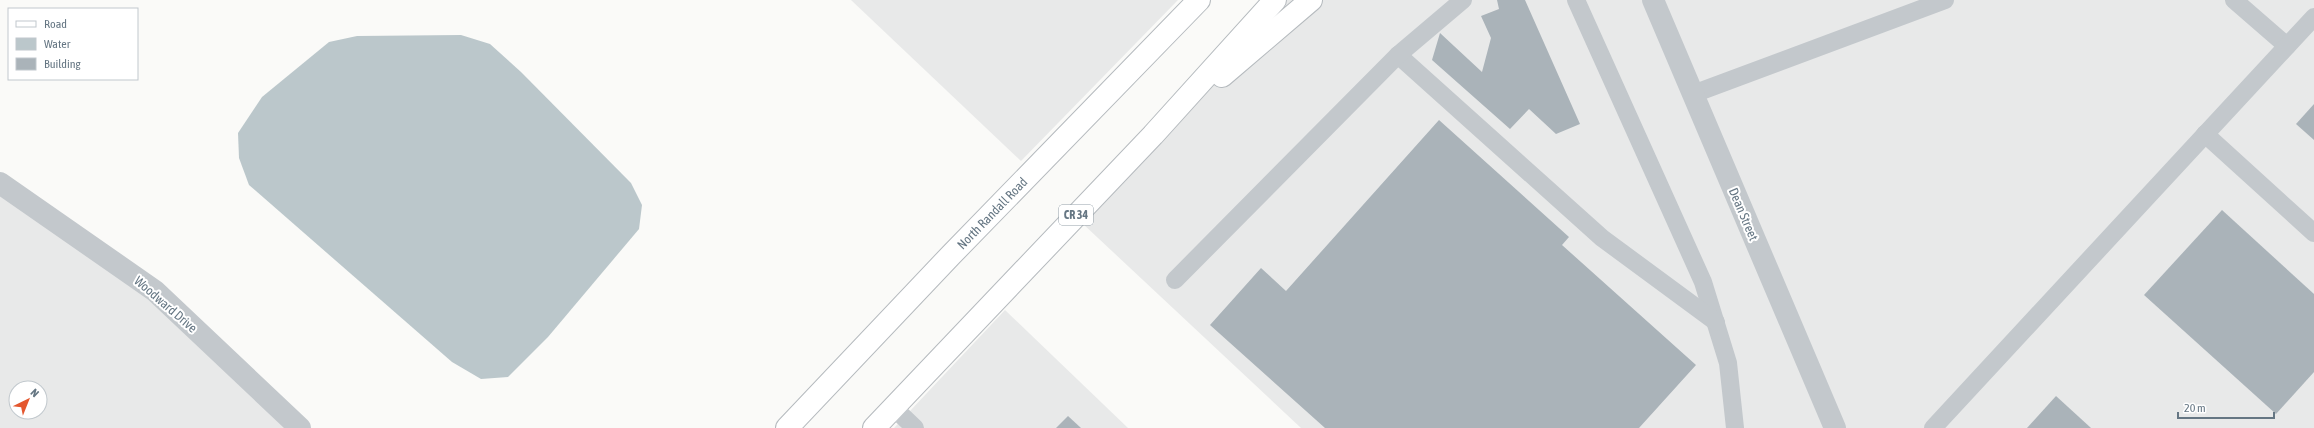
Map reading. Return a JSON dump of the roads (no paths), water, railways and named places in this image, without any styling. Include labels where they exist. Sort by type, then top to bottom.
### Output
[{"type":"main road","name":"North Randall Road","points":[[787,428],[951,255],[1199,0]]},
{"type":"main road","name":"CR 34","points":[[874,428],[1153,135],[1275,0]]},
{"type":"main road","points":[[1153,135],[1311,0]]},
{"type":"street","name":"Dean Street","points":[[1653,0],[1835,428]]},
{"type":"street","name":"Woodward Drive","points":[[0,182],[155,291],[300,428]]},
{"type":"lane","points":[[1175,280],[1398,55],[1463,0]]},
{"type":"lane","points":[[1576,0],[1703,282],[1728,363],[1735,428]]},
{"type":"lane","points":[[1693,94],[1945,0]]},
{"type":"lane","points":[[2234,0],[2287,46]]},
{"type":"lane","points":[[1933,428],[2314,17]]},
{"type":"lane","points":[[1398,55],[1602,238],[1716,322]]},
{"type":"lane","points":[[2205,134],[2314,233]]},
{"type":"lane","points":[[893,407],[916,428]]},
{"type":"water","points":[[461,35],[490,44],[521,72],[631,183],[642,205],[639,229],[548,337],[508,377],[481,379],[452,362],[249,185],[239,158],[238,133],[262,97],[329,42],[357,36]]}]
